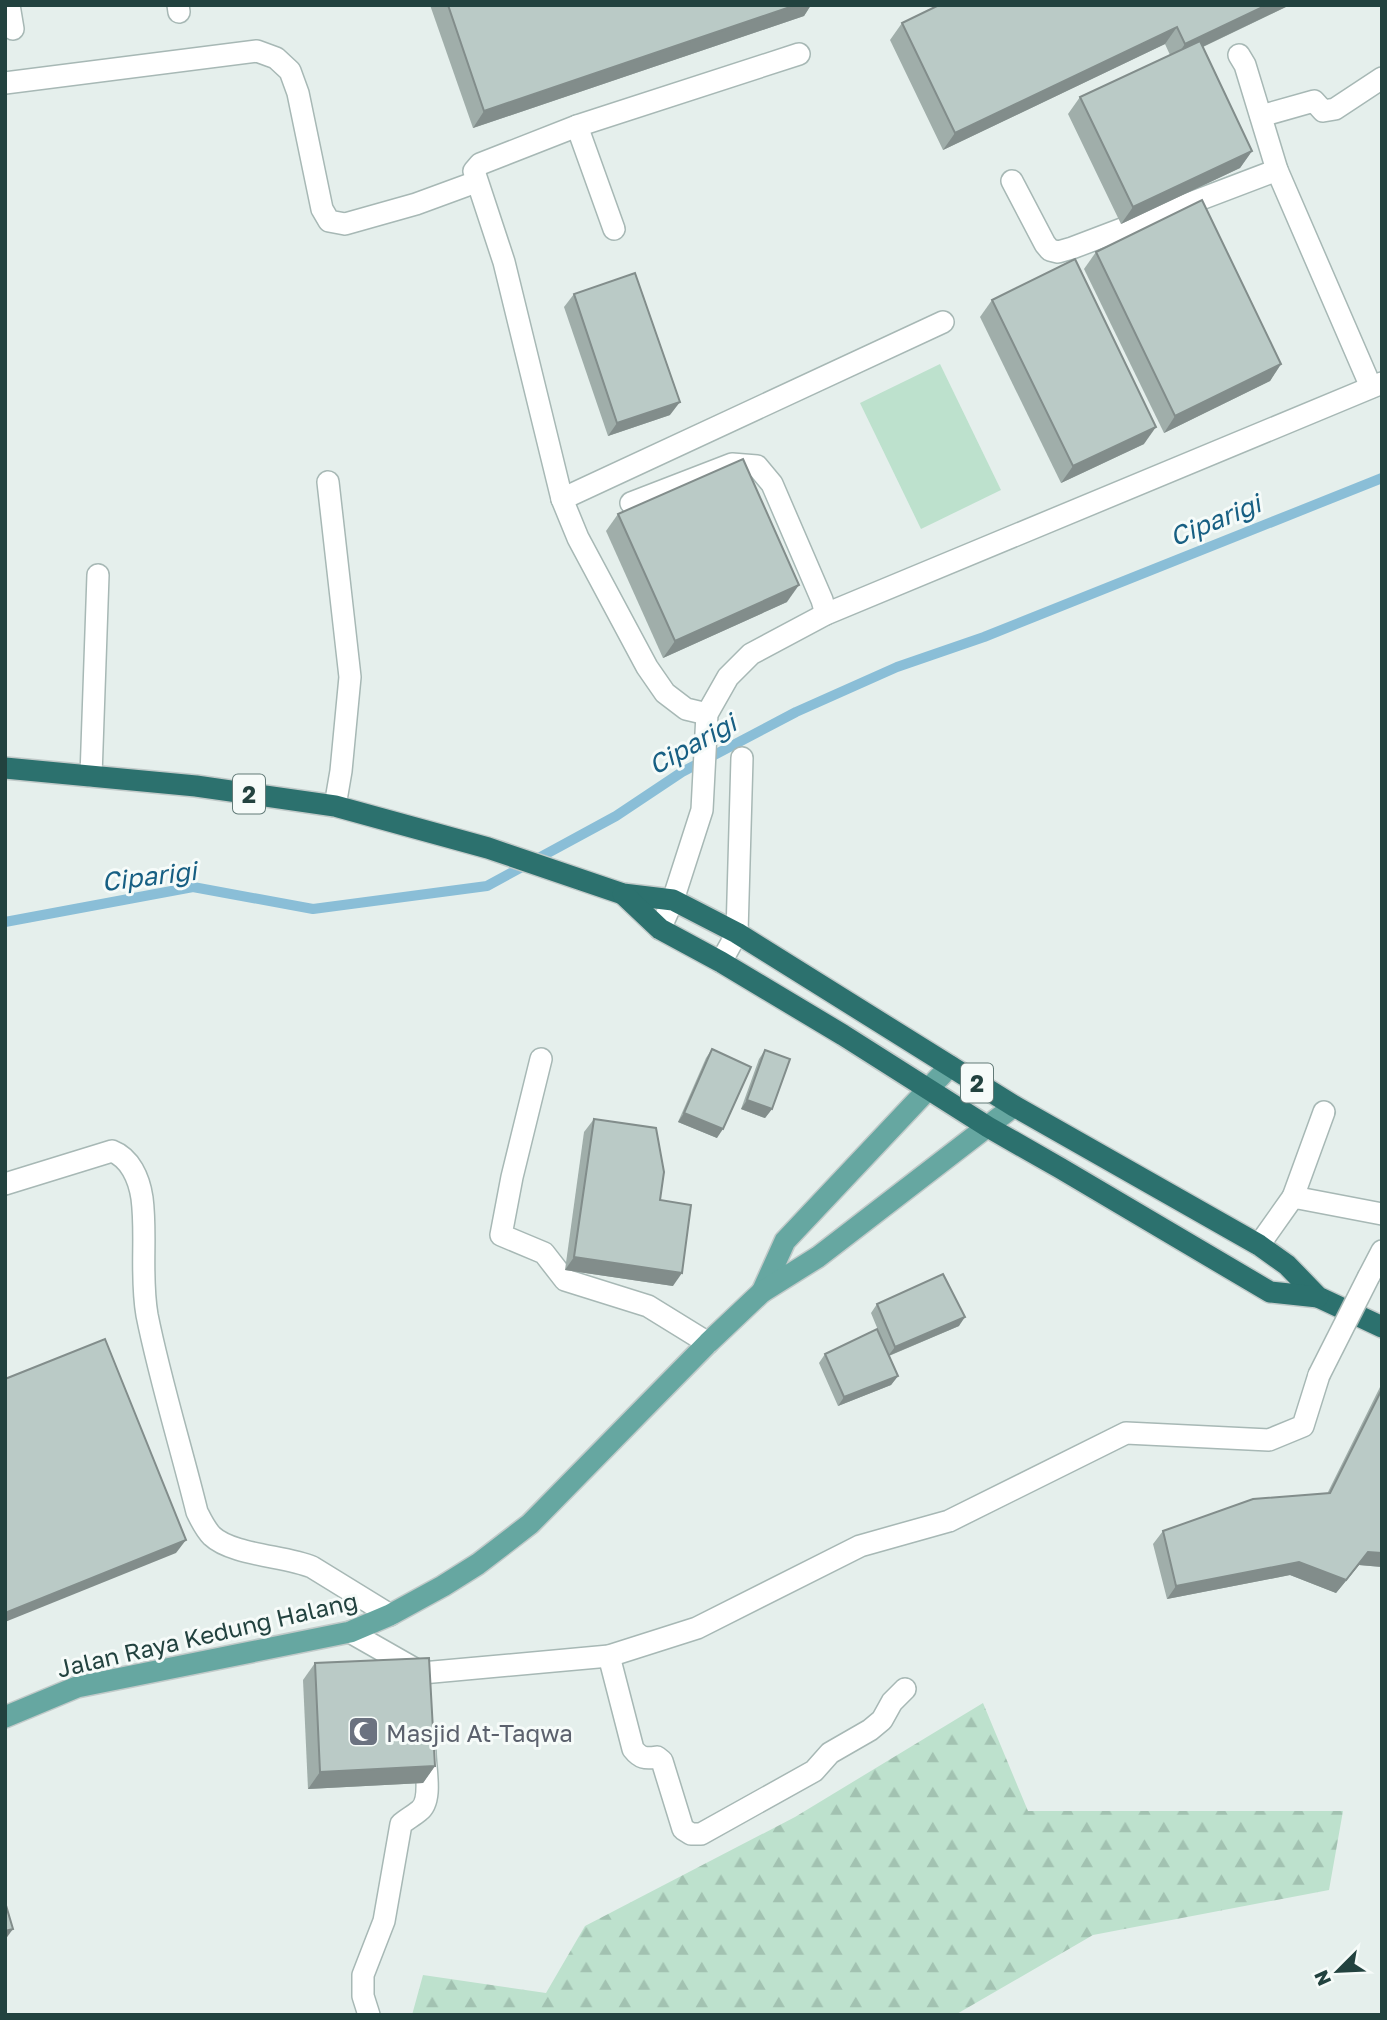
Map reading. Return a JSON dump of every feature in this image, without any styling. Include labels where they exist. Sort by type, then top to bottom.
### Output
[{"type":"highway","name":"2","points":[[5,768],[196,786],[335,806],[488,848],[624,894],[673,900],[737,933],[1014,1106],[1259,1245],[1287,1265],[1318,1297]]},
{"type":"highway","name":"2","points":[[624,894],[660,929],[721,962],[988,1127],[1270,1292],[1318,1297],[1382,1327]]},
{"type":"main road","name":"Jalan Raya Kedung Halang","points":[[762,1292],[785,1241],[950,1066]]},
{"type":"main road","name":"Jalan Raya Kedung Halang","points":[[5,1717],[77,1687],[351,1632],[390,1615],[443,1586],[478,1564],[530,1524],[708,1343],[762,1292],[818,1257],[1014,1106]]},
{"type":"street","points":[[9,5],[13,29]]},
{"type":"street","points":[[5,83],[257,51],[276,58],[290,71],[298,93],[322,209],[329,221],[345,224],[416,204],[477,182]]},
{"type":"street","points":[[706,717],[686,709],[665,693],[653,676],[578,538],[562,499],[504,262],[474,171],[480,164],[577,126],[799,54]]},
{"type":"street","points":[[660,929],[673,900],[702,810],[706,717],[728,677],[751,654],[826,614],[1376,385],[1277,170],[1245,65],[1239,55]]},
{"type":"street","points":[[1261,116],[1314,101],[1323,111],[1335,109],[1382,78]]},
{"type":"street","points":[[577,126],[614,229]]},
{"type":"street","points":[[1012,181],[1045,244],[1050,250],[1058,252],[1277,170]]},
{"type":"street","points":[[562,499],[943,323]]},
{"type":"street","points":[[631,503],[732,464],[757,466],[772,484],[826,614]]},
{"type":"street","points":[[328,482],[350,677],[335,806]]},
{"type":"street","points":[[90,776],[98,575]]},
{"type":"street","points":[[721,962],[737,933],[742,758]]},
{"type":"street","points":[[541,1059],[512,1177],[501,1235],[544,1253],[565,1280],[648,1306],[708,1343]]},
{"type":"street","points":[[1259,1245],[1293,1197],[1324,1112]]},
{"type":"street","points":[[5,1184],[112,1151],[121,1154],[130,1164],[142,1198],[143,1276],[147,1314],[197,1512],[205,1528],[213,1537],[223,1542],[262,1556],[312,1567],[390,1615]]},
{"type":"street","points":[[1293,1197],[1382,1214]]},
{"type":"street","points":[[351,1632],[422,1680],[608,1656],[697,1628],[860,1545],[949,1521],[1126,1433],[1269,1440],[1303,1426],[1319,1374],[1382,1251]]},
{"type":"street","points":[[608,1656],[633,1749],[639,1756],[647,1759],[657,1757],[662,1761],[683,1829],[691,1835],[701,1834],[814,1771],[830,1753],[882,1720],[892,1702],[905,1689]]},
{"type":"street","points":[[369,2015],[363,1996],[363,1975],[384,1921],[393,1881],[397,1836],[401,1824],[421,1810],[426,1799],[424,1729]]},
{"type":"green space","points":[[940,364],[1001,490],[921,529],[860,403]]},
{"type":"green space","points":[[983,1703],[1028,1811],[1343,1811],[1329,1890],[1093,1935],[955,2015],[412,2015],[423,1975],[546,1993],[585,1926],[795,1817]]},
{"type":"building","points":[[448,5],[796,5],[484,111]]},
{"type":"building","points":[[939,5],[1267,5],[1185,44],[1177,27],[955,133],[902,23]]},
{"type":"building","points":[[1200,41],[1252,151],[1133,207],[1080,97]]},
{"type":"building","points":[[1202,200],[1281,364],[1175,416],[1096,252]]},
{"type":"building","points":[[1075,259],[1156,427],[1073,466],[992,300]]},
{"type":"building","points":[[635,273],[680,402],[617,423],[574,294]]},
{"type":"building","points":[[743,459],[799,585],[675,641],[618,514]]},
{"type":"building","points":[[712,1049],[751,1067],[723,1129],[684,1113]]},
{"type":"building","points":[[765,1050],[790,1059],[772,1109],[747,1100]]},
{"type":"building","points":[[594,1119],[656,1128],[664,1172],[660,1200],[691,1205],[682,1273],[574,1257]]},
{"type":"building","points":[[943,1274],[965,1317],[895,1347],[877,1304]]},
{"type":"building","points":[[877,1329],[898,1376],[844,1397],[825,1354]]},
{"type":"building","points":[[105,1339],[186,1540],[5,1613],[5,1379]]},
{"type":"building","points":[[1382,1389],[1382,1553],[1368,1552],[1346,1580],[1299,1562],[1176,1586],[1163,1531],[1253,1499],[1330,1493]]},
{"type":"building","name":"Masjid At-Taqwa","points":[[429,1658],[435,1766],[320,1772],[315,1663]]},
{"type":"building","points":[[5,1902],[13,1929],[5,1931]]},
{"type":"waterway","name":"Ciparigi","points":[[5,922],[193,887],[313,909],[487,886],[616,816],[682,772],[796,712],[897,667],[984,637],[1382,478]]},
{"type":"place","name":"Masjid At-Taqwa","points":[[363,1732]]}]
